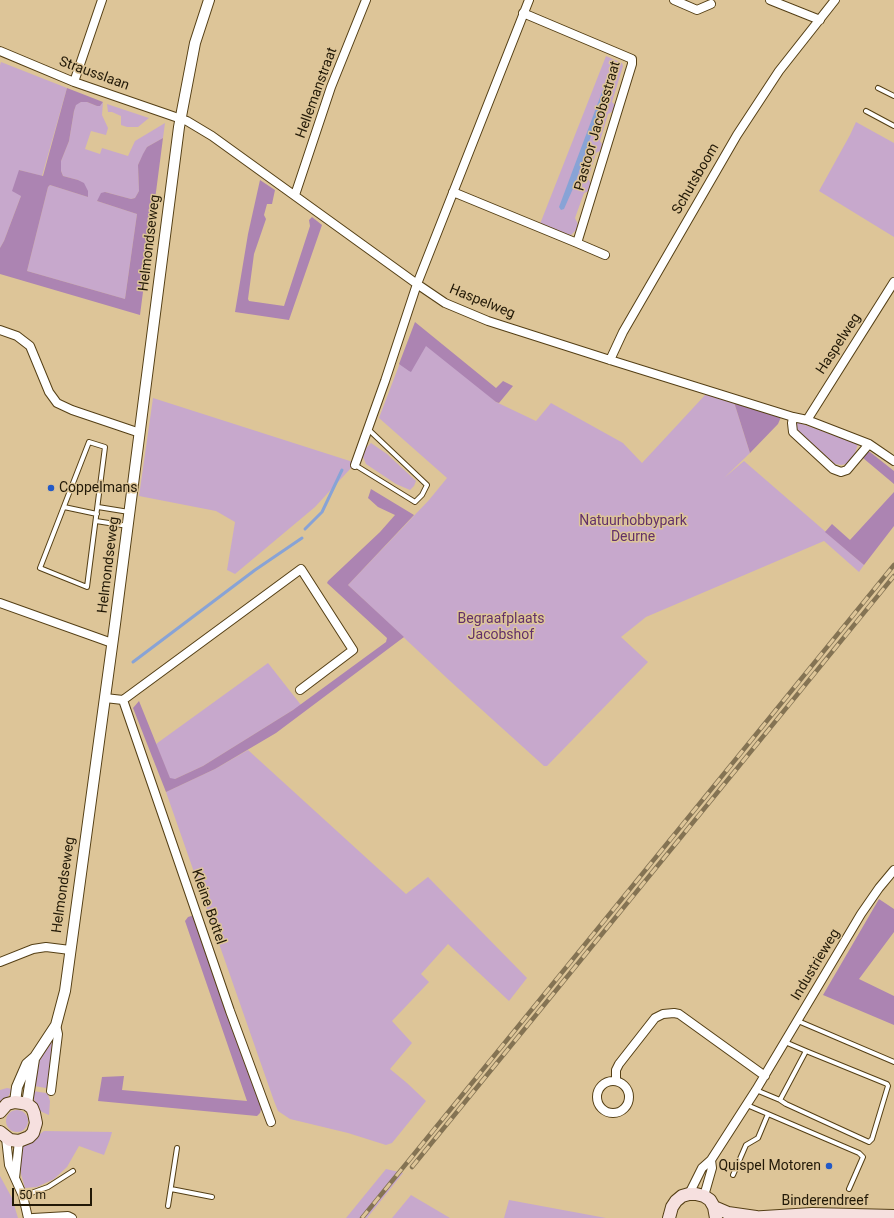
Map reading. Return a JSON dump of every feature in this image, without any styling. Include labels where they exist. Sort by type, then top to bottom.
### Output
[{"type":"main road","points":[[0,1112],[7,1104],[21,1103],[34,1113],[36,1123],[35,1129],[29,1137],[19,1141],[10,1140],[3,1135]]},
{"type":"main road","points":[[669,1218],[672,1207],[676,1201],[682,1196],[689,1194],[704,1196],[710,1200],[715,1212]]},
{"type":"main road","name":"Binderendreef","points":[[715,1212],[752,1217],[812,1214],[894,1216]]},
{"type":"street","points":[[74,82],[102,0]]},
{"type":"street","name":"Helmondseweg","points":[[21,1103],[35,1057],[56,1025],[65,991],[130,512],[180,119],[195,43],[209,0]]},
{"type":"street","name":"Hellemanstraat","points":[[295,195],[331,87],[366,0]]},
{"type":"street","points":[[356,465],[417,284],[529,0]]},
{"type":"street","points":[[674,0],[697,10],[711,4]]},
{"type":"street","points":[[770,0],[820,20]]},
{"type":"street","name":"Schutsboom","points":[[610,360],[623,332],[737,135],[780,71],[835,0]]},
{"type":"street","name":"Pastoor Jacobsstraat","points":[[523,13],[632,59],[632,64],[577,243]]},
{"type":"street","name":"Strausslaan","points":[[0,51],[74,82],[180,119]]},
{"type":"street","name":"Haspelweg","points":[[180,119],[187,121],[212,136],[445,303],[488,320],[610,360],[793,417],[807,420],[869,444],[894,461]]},
{"type":"street","points":[[453,192],[605,255]]},
{"type":"street","name":"Haspelweg","points":[[807,420],[894,282]]},
{"type":"street","points":[[0,330],[17,336],[30,346],[49,392],[57,403],[72,410],[140,433]]},
{"type":"street","points":[[793,417],[793,432],[833,469],[841,472],[847,470],[869,444]]},
{"type":"street","points":[[105,698],[122,700],[301,569],[353,650],[300,690]]},
{"type":"street","points":[[0,603],[112,643]]},
{"type":"street","name":"Kleine Bottel","points":[[122,700],[230,1011],[271,1122]]},
{"type":"street","name":"Industrieweg","points":[[689,1194],[702,1168],[711,1160],[765,1076],[861,914],[879,888],[894,870]]},
{"type":"street","points":[[0,962],[33,949],[46,947],[70,950]]},
{"type":"street","points":[[616,1080],[616,1070],[619,1064],[655,1018],[663,1014],[674,1013],[679,1014],[765,1076]]},
{"type":"street","points":[[51,1091],[58,1034],[56,1025]]},
{"type":"street","points":[[616,1080],[627,1089],[629,1096],[628,1103],[617,1113],[609,1113],[603,1110],[598,1104],[596,1097],[602,1084],[608,1081],[616,1080]]},
{"type":"street","points":[[3,1135],[9,1165],[23,1196],[28,1218]]},
{"type":"street","points":[[15,1179],[19,1141]]},
{"type":"street","name":"Industrieweg","points":[[704,1196],[712,1168],[711,1160]]},
{"type":"street","points":[[33,1218],[68,1216],[72,1218]]},
{"type":"lane","points":[[878,88],[894,96]]},
{"type":"lane","points":[[866,111],[894,126]]},
{"type":"lane","points":[[356,465],[415,502],[422,495],[427,485],[368,429]]},
{"type":"lane","points":[[89,442],[105,447],[98,507],[87,587],[40,568],[89,442]]},
{"type":"lane","points":[[64,507],[97,514]]},
{"type":"lane","points":[[98,507],[130,512]]},
{"type":"lane","points":[[96,521],[128,526]]},
{"type":"lane","points":[[798,1021],[894,1062]]},
{"type":"lane","points":[[756,1090],[869,1142],[872,1139],[888,1086],[887,1084],[785,1042]]},
{"type":"lane","points":[[780,1100],[806,1051]]},
{"type":"lane","points":[[747,1105],[859,1153],[863,1157],[849,1189]]},
{"type":"lane","points":[[733,1175],[746,1145],[758,1138],[768,1114]]},
{"type":"lane","points":[[168,1206],[177,1148]]},
{"type":"lane","points":[[23,1196],[48,1187],[73,1171]]},
{"type":"lane","points":[[171,1189],[212,1197]]},
{"type":"green space","points":[[606,56],[622,63],[623,66],[612,102],[615,105],[612,112],[608,114],[600,141],[602,144],[600,151],[596,153],[588,179],[591,183],[589,191],[584,193],[575,218],[578,224],[576,230],[571,235],[540,224]]},
{"type":"green space","points":[[1,62],[67,88],[42,176],[19,170],[21,196],[0,248],[0,65]]},
{"type":"green space","points":[[87,102],[100,106],[103,102],[102,115],[108,128],[106,135],[91,131],[85,149],[100,154],[102,148],[128,156],[135,141],[165,123],[163,138],[147,147],[138,165],[139,191],[135,198],[131,199],[105,192],[97,201],[137,214],[125,299],[27,271],[48,187],[50,185],[88,197],[78,180],[63,176],[61,171],[61,161],[69,141],[76,104]]},
{"type":"green space","points":[[107,104],[149,118],[138,127],[127,127],[121,125],[121,116],[108,112]]},
{"type":"green space","points":[[856,122],[894,143],[894,237],[819,191]]},
{"type":"green space","points":[[414,326],[496,402],[536,421],[551,403],[623,443],[642,463],[706,394],[734,402],[750,453],[724,478],[744,461],[864,565],[859,572],[824,541],[646,617],[621,637],[648,662],[547,766],[544,766],[450,681],[348,585],[429,500],[447,478],[379,418]]},
{"type":"green space","points":[[153,398],[353,462],[351,468],[315,507],[235,574],[227,570],[235,522],[216,511],[139,496]]},
{"type":"green space","points":[[797,422],[858,444],[854,456],[846,464],[835,464],[798,431],[796,426]]},
{"type":"green space","points":[[371,443],[387,454],[416,481],[410,490],[396,484],[366,464],[363,457],[366,448]]},
{"type":"green space","points":[[268,663],[301,705],[203,766],[175,779],[170,779],[156,744]]},
{"type":"green space","points":[[248,750],[406,894],[428,877],[527,978],[509,1001],[448,944],[421,974],[429,982],[392,1021],[412,1043],[390,1069],[426,1101],[392,1143],[386,1145],[348,1133],[290,1119],[278,1111],[274,1101],[166,792],[215,769]]},
{"type":"green space","points":[[52,1039],[55,1040],[49,1086],[46,1088],[34,1086],[35,1070],[39,1060]]},
{"type":"green space","points":[[7,1088],[12,1089],[8,1097],[0,1104],[0,1090]]},
{"type":"green space","points":[[33,1091],[46,1093],[48,1095],[50,1101],[49,1115],[37,1108]]},
{"type":"green space","points":[[17,1110],[25,1113],[28,1121],[25,1129],[17,1132],[9,1129],[6,1121],[9,1113]]},
{"type":"green space","points":[[44,1131],[112,1132],[104,1155],[79,1146],[67,1167],[54,1179],[37,1187],[25,1188],[21,1174],[21,1148]]},
{"type":"green space","points":[[386,1169],[403,1173],[367,1218],[346,1218]]},
{"type":"green space","points":[[0,1176],[12,1198],[18,1218],[0,1218]]},
{"type":"green space","points":[[411,1195],[450,1218],[392,1218]]},
{"type":"green space","points":[[509,1200],[606,1218],[504,1218]]},
{"type":"shaded area","points":[[67,88],[103,102],[100,106],[87,102],[81,102],[76,105],[69,141],[61,161],[61,171],[63,176],[84,183],[88,191],[88,197],[50,185],[48,187],[27,271],[125,299],[137,214],[97,201],[101,193],[105,192],[131,199],[135,198],[139,191],[138,165],[143,154],[147,147],[163,138],[140,315],[0,274],[0,248],[21,196],[12,191],[19,170],[43,176]]},
{"type":"shaded area","points":[[260,180],[275,190],[272,204],[267,204],[264,215],[266,219],[254,254],[248,299],[249,301],[284,306],[310,226],[309,220],[312,217],[322,225],[289,320],[235,312],[248,234]]},
{"type":"shaded area","points":[[415,322],[496,388],[503,381],[513,386],[499,403],[496,402],[426,346],[411,372],[409,371],[399,364]]},
{"type":"shaded area","points":[[734,402],[781,417],[778,424],[750,453]]},
{"type":"shaded area","points":[[867,452],[870,452],[894,471],[894,484],[863,458]]},
{"type":"shaded area","points":[[371,489],[414,515],[348,585],[404,637],[276,733],[215,769],[166,792],[133,708],[139,701],[170,778],[175,779],[203,766],[293,710],[386,642],[387,638],[327,583],[380,532],[395,515],[378,507],[368,498]]},
{"type":"shaded area","points":[[894,492],[894,526],[864,565],[825,532],[832,524],[850,540]]},
{"type":"shaded area","points":[[879,899],[894,909],[894,932],[859,979],[894,996],[894,1025],[823,995]]},
{"type":"shaded area","points":[[198,914],[262,1106],[260,1113],[257,1116],[98,1101],[102,1077],[124,1076],[122,1090],[247,1101],[185,921],[188,917]]},
{"type":"water","points":[[605,84],[608,84],[575,184],[564,209],[561,210],[559,207]]},
{"type":"waterway","points":[[305,529],[322,512],[342,470]]},
{"type":"waterway","points":[[133,662],[255,570],[302,538]]},
{"type":"railway","points":[[362,1218],[894,565]]},
{"type":"railway","points":[[412,1167],[894,576]]},
{"type":"place","name":"Coppelmans","points":[[51,488]]},
{"type":"place","name":"Quispel Motoren","points":[[829,1166]]},
{"type":"park label","name":"Natuurhobbypark Deurne","points":[[633,530]]},
{"type":"park label","name":"Begraafplaats Jacobshof","points":[[501,628]]}]
